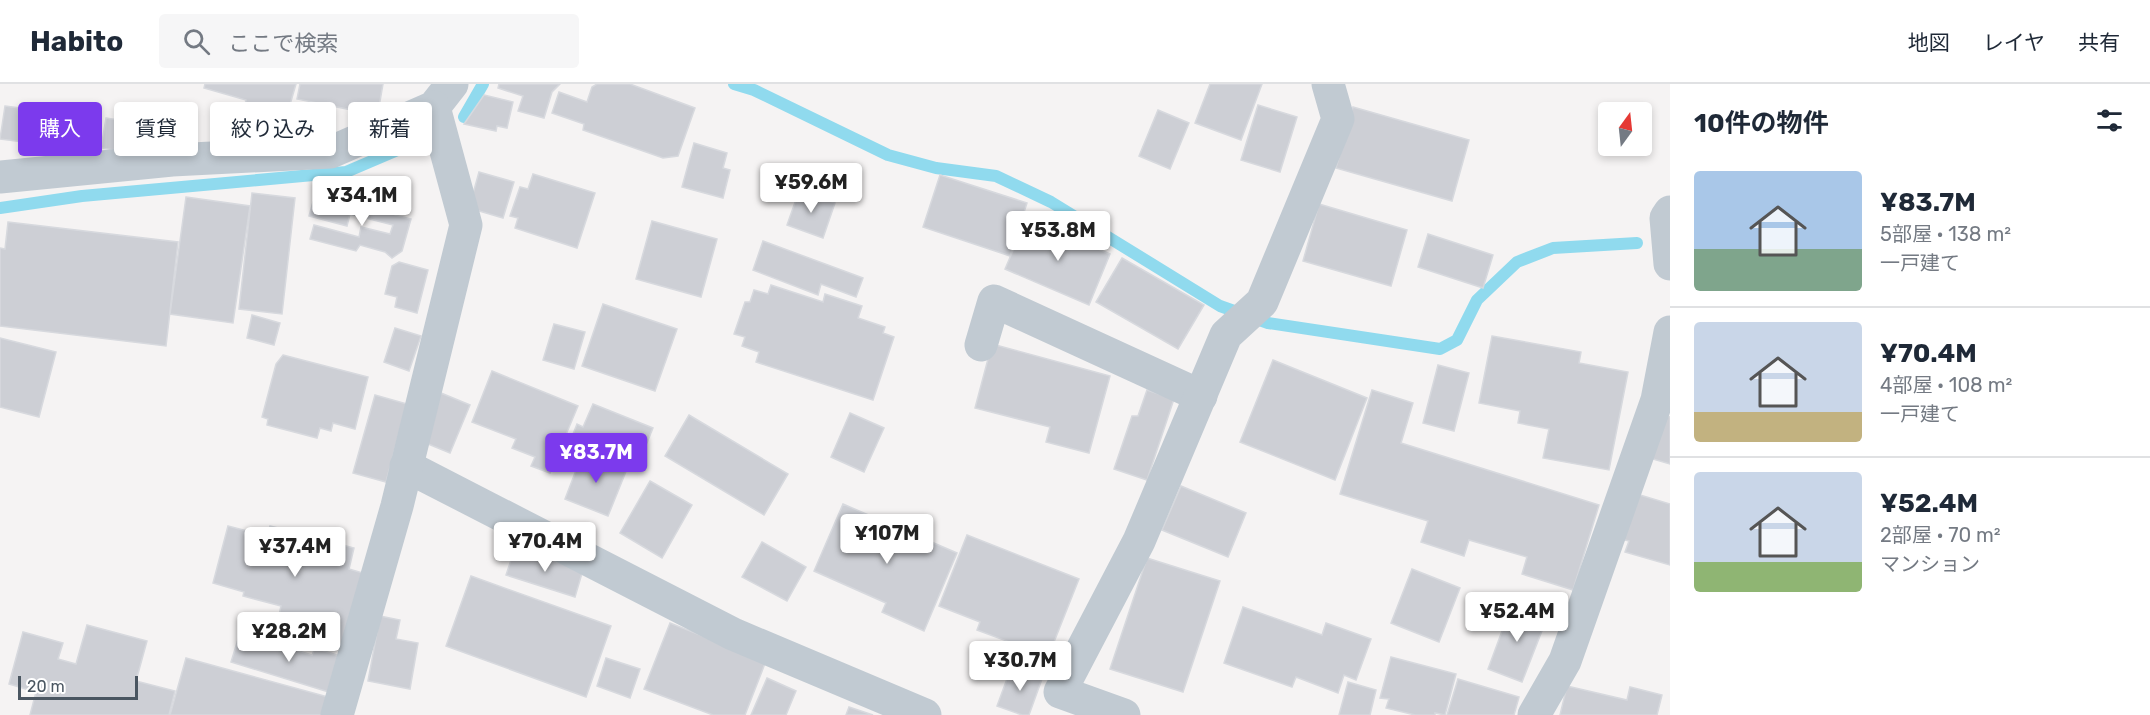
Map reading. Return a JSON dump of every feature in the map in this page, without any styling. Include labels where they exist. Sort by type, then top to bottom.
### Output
[{"type":"street","points":[[1124,715],[1052,703],[1138,541],[1226,335],[1262,302],[1338,119],[1328,84]]},
{"type":"street","points":[[0,177],[172,160],[331,153],[443,95],[466,225],[397,507],[337,715]]},
{"type":"street","points":[[1670,212],[1666,218],[1670,264]]},
{"type":"street","points":[[981,345],[994,301],[1201,396]]},
{"type":"street","points":[[1534,715],[1565,661],[1663,402],[1670,332]]},
{"type":"street","points":[[406,466],[733,634],[925,715]]},
{"type":"building","points":[[205,84],[296,84],[291,102],[246,102],[246,100],[204,88]]},
{"type":"building","points":[[300,84],[383,84],[380,102],[348,102],[348,109],[336,107],[336,102],[312,102],[297,99]]},
{"type":"building","points":[[499,84],[560,84],[552,92],[544,118],[518,111],[523,96],[498,88]]},
{"type":"building","points":[[597,84],[630,84],[695,108],[678,156],[663,158],[583,130],[584,124],[552,113],[559,92],[587,102],[592,87]]},
{"type":"building","points":[[1210,84],[1262,84],[1241,140],[1195,123]]},
{"type":"building","points":[[484,95],[513,102],[507,128],[497,126],[496,131],[464,124]]},
{"type":"building","points":[[1258,105],[1297,117],[1280,172],[1241,160]]},
{"type":"building","points":[[5,106],[18,108],[18,141],[0,139]]},
{"type":"building","points":[[1353,107],[1469,140],[1452,201],[1336,168]]},
{"type":"building","points":[[1158,110],[1189,123],[1170,169],[1139,156]]},
{"type":"building","points":[[106,118],[114,119],[114,150],[102,148]]},
{"type":"building","points":[[694,143],[727,153],[723,168],[730,170],[723,198],[682,187]]},
{"type":"building","points":[[479,172],[514,182],[503,218],[469,208]]},
{"type":"building","points":[[533,174],[595,193],[577,248],[515,228],[518,218],[510,216],[520,187],[528,189]]},
{"type":"building","points":[[940,175],[1027,203],[1010,256],[923,227]]},
{"type":"building","points":[[799,191],[835,203],[823,238],[787,225]]},
{"type":"building","points":[[252,193],[295,198],[282,314],[239,309]]},
{"type":"building","points":[[186,197],[250,206],[233,323],[170,314]]},
{"type":"building","points":[[362,199],[397,208],[395,215],[411,219],[402,251],[392,258],[385,252],[360,245],[356,251],[310,239],[314,225],[359,237],[361,227],[390,234],[393,225],[350,214],[347,226],[309,216],[313,202],[343,210],[345,200],[361,204]]},
{"type":"building","points":[[1319,204],[1407,230],[1391,286],[1303,261]]},
{"type":"building","points":[[1027,218],[1110,254],[1089,305],[1005,269]]},
{"type":"building","points":[[652,221],[717,239],[701,297],[636,279]]},
{"type":"building","points":[[8,222],[178,242],[166,346],[0,326],[0,248],[5,249]]},
{"type":"building","points":[[1428,234],[1493,255],[1483,288],[1418,267]]},
{"type":"building","points":[[763,241],[863,278],[856,297],[821,284],[818,295],[753,270]]},
{"type":"building","points":[[1122,258],[1204,305],[1178,349],[1096,302]]},
{"type":"building","points":[[399,262],[428,270],[417,313],[395,307],[397,297],[385,294],[392,266]]},
{"type":"building","points":[[771,285],[823,302],[825,294],[862,306],[858,318],[885,327],[883,333],[894,337],[873,400],[756,362],[759,352],[742,346],[745,337],[734,334],[745,302],[750,302],[754,290],[768,294]]},
{"type":"building","points":[[603,304],[677,329],[655,391],[582,366]]},
{"type":"building","points":[[252,315],[280,323],[274,345],[247,338]]},
{"type":"building","points":[[554,324],[585,332],[574,369],[543,360]]},
{"type":"building","points":[[395,328],[421,336],[409,371],[384,362]]},
{"type":"building","points":[[1492,336],[1581,352],[1579,363],[1628,372],[1609,470],[1543,458],[1549,429],[1518,423],[1520,411],[1479,403]]},
{"type":"building","points":[[0,338],[56,352],[39,417],[0,407]]},
{"type":"building","points":[[992,344],[1110,376],[1089,453],[1046,442],[1050,427],[975,408]]},
{"type":"building","points":[[283,355],[368,377],[355,429],[333,423],[331,431],[320,428],[317,438],[267,425],[268,419],[262,417],[276,364]]},
{"type":"building","points":[[1273,360],[1367,398],[1335,480],[1240,442]]},
{"type":"building","points":[[1438,365],[1469,373],[1454,431],[1423,423]]},
{"type":"building","points":[[492,371],[578,406],[550,473],[531,466],[535,457],[512,448],[516,439],[472,422]]},
{"type":"building","points":[[1147,390],[1174,399],[1147,480],[1114,469],[1132,416],[1138,416]]},
{"type":"building","points":[[1372,390],[1413,403],[1401,443],[1599,505],[1573,590],[1522,574],[1527,557],[1469,540],[1464,556],[1421,542],[1428,521],[1340,494]]},
{"type":"building","points":[[441,393],[470,405],[450,453],[421,441]]},
{"type":"building","points":[[375,395],[407,404],[386,482],[353,473]]},
{"type":"building","points":[[593,404],[653,428],[636,470],[569,444],[577,424],[583,427]]},
{"type":"building","points":[[850,413],[884,428],[864,472],[831,457]]},
{"type":"building","points":[[1658,413],[1670,417],[1670,464],[1646,457]]},
{"type":"building","points":[[689,415],[788,474],[764,515],[665,456]]},
{"type":"building","points":[[583,452],[627,469],[608,516],[565,499]]},
{"type":"building","points":[[650,481],[692,505],[662,558],[620,533]]},
{"type":"building","points":[[1181,486],[1246,513],[1228,557],[1162,530]]},
{"type":"building","points":[[1630,492],[1670,504],[1670,565],[1625,552],[1629,541],[1617,538]]},
{"type":"building","points":[[843,504],[957,553],[924,631],[882,612],[886,603],[814,571]]},
{"type":"building","points":[[228,526],[267,536],[270,526],[354,548],[349,569],[366,574],[346,648],[313,639],[316,626],[279,615],[281,606],[243,596],[244,592],[213,583]]},
{"type":"building","points":[[967,535],[1079,579],[1052,647],[1043,644],[1036,652],[977,630],[980,622],[939,606]]},
{"type":"building","points":[[762,542],[806,567],[787,601],[742,577]]},
{"type":"building","points":[[515,548],[583,570],[575,597],[506,575]]},
{"type":"building","points":[[1147,558],[1220,581],[1183,692],[1110,669]]},
{"type":"building","points":[[1412,569],[1460,588],[1439,642],[1391,623]]},
{"type":"building","points":[[471,576],[611,626],[586,697],[446,646]]},
{"type":"building","points":[[1512,604],[1547,618],[1522,682],[1488,669]]},
{"type":"building","points":[[1243,607],[1322,635],[1326,623],[1371,639],[1356,680],[1344,675],[1338,693],[1296,677],[1292,687],[1224,663]]},
{"type":"building","points":[[380,616],[400,620],[396,639],[418,643],[410,689],[368,681]]},
{"type":"building","points":[[670,623],[766,661],[745,715],[713,715],[644,689]]},
{"type":"building","points":[[87,625],[147,641],[136,681],[175,691],[169,715],[30,715],[36,692],[9,684],[23,632],[63,643],[58,659],[76,664]]},
{"type":"building","points":[[240,633],[312,655],[315,648],[343,657],[332,693],[231,662]]},
{"type":"building","points":[[1391,657],[1456,674],[1445,715],[1435,713],[1435,715],[1415,715],[1386,708],[1389,699],[1380,698]]},
{"type":"building","points":[[186,658],[328,697],[323,715],[170,715]]},
{"type":"building","points":[[606,658],[640,669],[630,698],[597,686]]},
{"type":"building","points":[[1011,668],[1042,679],[1029,715],[1022,715],[997,706]]},
{"type":"building","points":[[767,678],[796,691],[786,715],[751,715]]},
{"type":"building","points":[[1458,679],[1519,697],[1514,715],[1447,715]]},
{"type":"building","points":[[1348,682],[1376,690],[1370,715],[1339,715]]},
{"type":"building","points":[[1567,686],[1627,700],[1630,687],[1662,695],[1657,715],[1560,715]]},
{"type":"building","points":[[849,707],[873,715],[846,715]]},
{"type":"waterway","points":[[464,117],[483,84]]},
{"type":"waterway","points":[[734,84],[754,90],[888,155],[936,168],[996,176],[1051,202],[1220,306],[1268,323],[1440,349],[1457,340],[1477,300],[1517,262],[1553,248],[1637,243]]},
{"type":"waterway","points":[[0,208],[82,196],[346,172],[383,156]]}]
